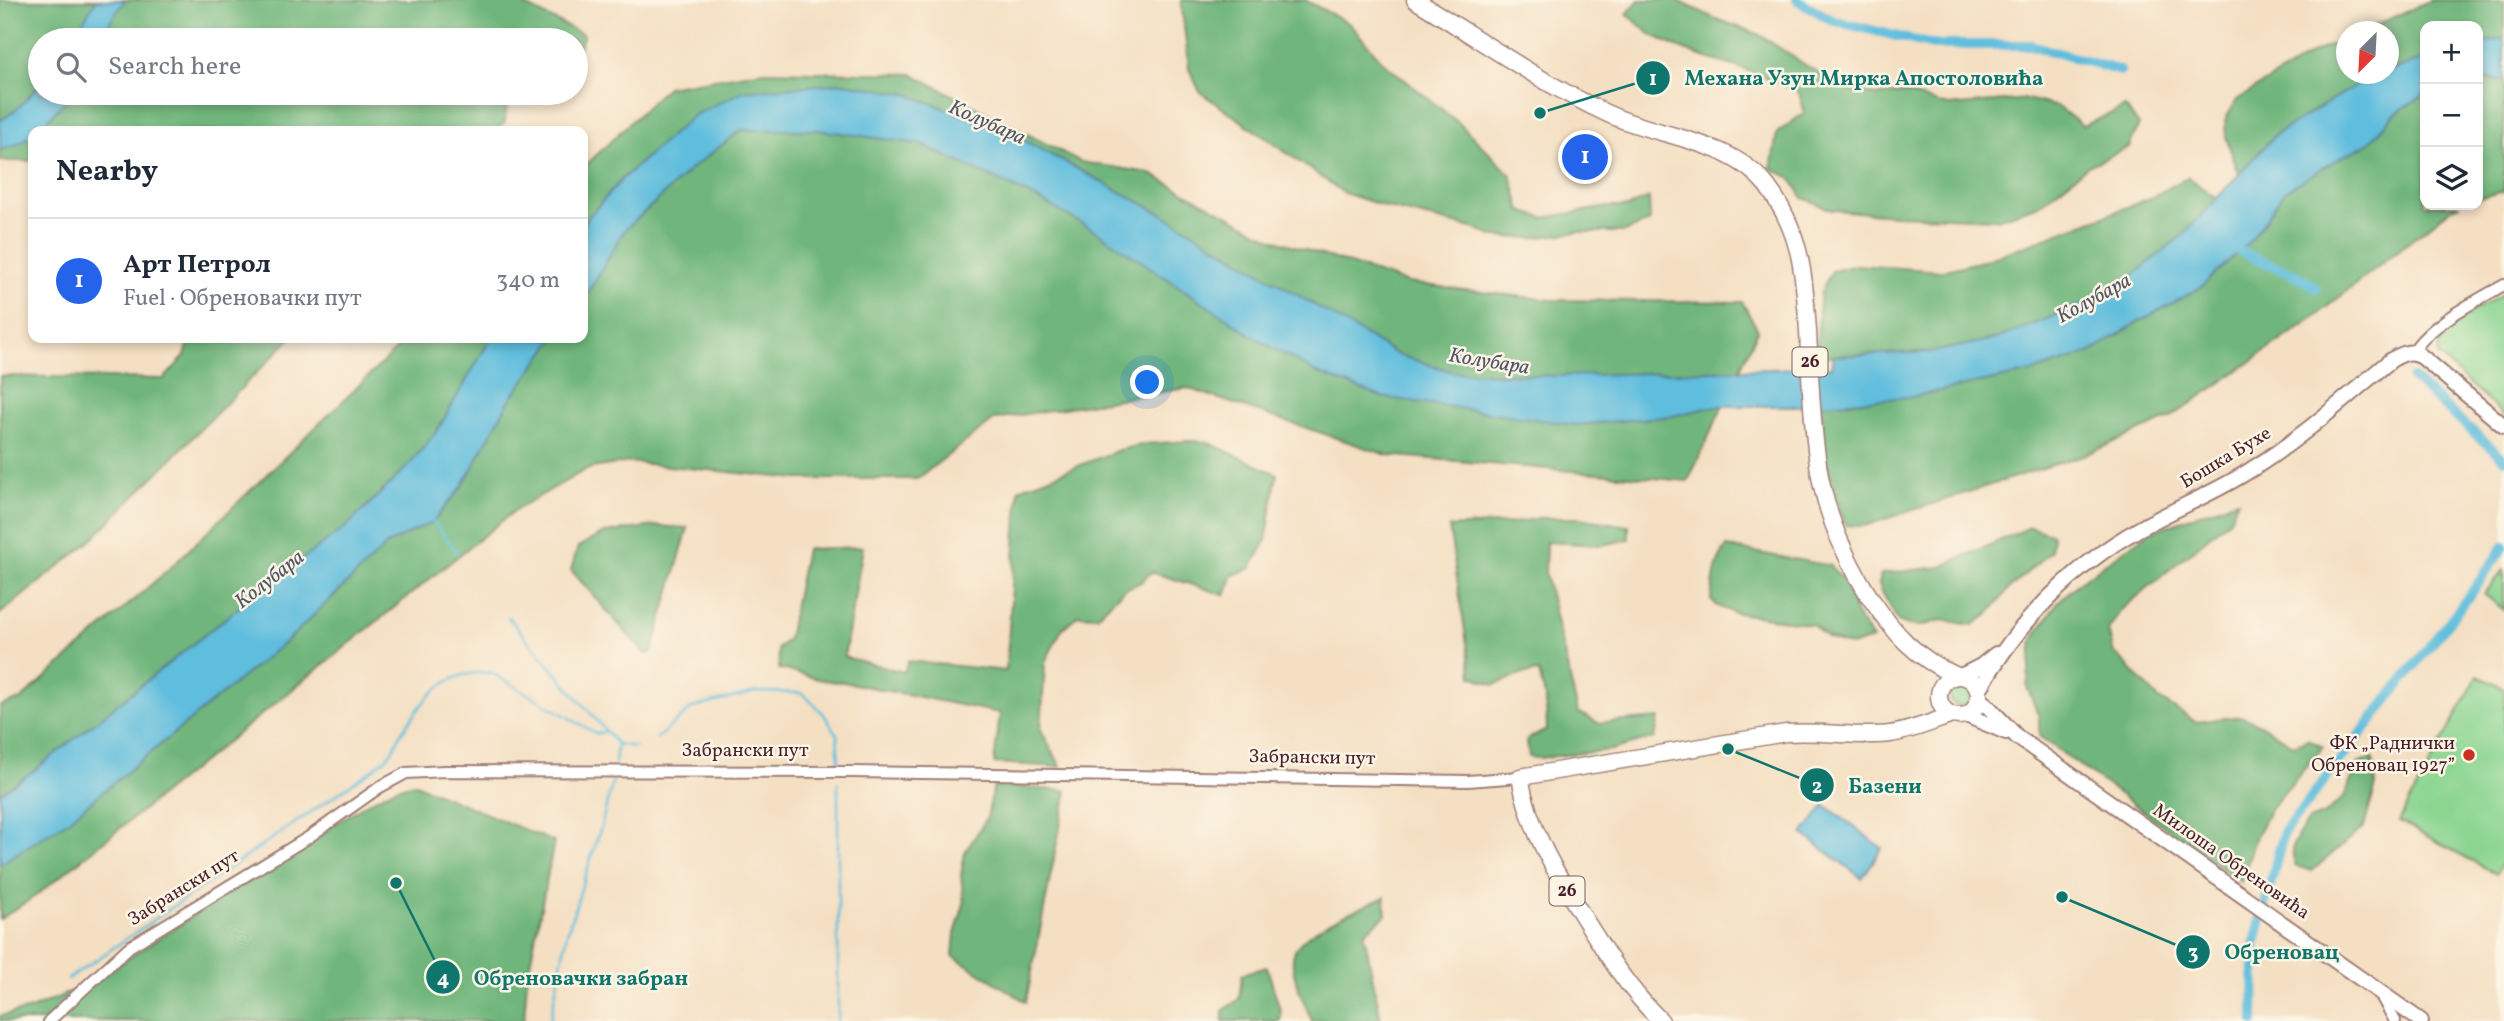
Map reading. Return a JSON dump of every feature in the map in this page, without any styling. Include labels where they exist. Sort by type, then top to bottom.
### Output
[{"type":"main road","name":"26","points":[[1415,0],[1593,107],[1642,127],[1712,149],[1750,170],[1766,185],[1786,215],[1798,245],[1805,283],[1815,442],[1824,495],[1842,544],[1866,592],[1901,639],[1939,696],[1944,709],[1959,715]]},
{"type":"main road","points":[[2413,352],[2428,361],[2504,426]]},
{"type":"main road","name":"Бошка Бухе","points":[[1979,694],[2003,650],[2045,602],[2090,563],[2136,531],[2252,469],[2294,439],[2391,360],[2413,352]]},
{"type":"main road","name":"26","points":[[1901,639],[1927,662],[1974,682],[1979,694]]},
{"type":"main road","name":"Бошка Бухе","points":[[1959,675],[1981,666],[2003,650]]},
{"type":"main road","points":[[1904,730],[1939,696],[1947,679],[1959,675]]},
{"type":"main road","points":[[1520,777],[1786,733],[1877,735],[1959,715],[1975,708],[1979,694]]},
{"type":"main road","name":"Милоша Обреновића","points":[[1979,694],[2017,737],[2378,991],[2415,1020]]},
{"type":"main road","name":"Милоша Обреновића","points":[[1959,715],[2017,737]]},
{"type":"main road","name":"26","points":[[1520,777],[1525,803],[1554,872],[1621,976],[1661,1021]]},
{"type":"street","points":[[2413,352],[2423,339],[2451,317],[2504,285]]},
{"type":"street","name":"Забрански пут","points":[[49,1021],[129,947],[406,773],[852,772],[1468,781],[1520,777]]},
{"type":"street","points":[[2378,991],[2395,1021]]},
{"type":"green space","points":[[0,0],[514,0],[570,28],[28,28],[28,105],[507,105],[505,122],[501,126],[28,126],[28,161],[0,161]]},
{"type":"green space","points":[[1181,0],[1305,0],[1350,24],[1384,63],[1460,124],[1511,175],[1521,211],[1543,218],[1608,207],[1628,207],[1649,198],[1650,221],[1625,232],[1577,232],[1532,238],[1495,237],[1476,229],[1393,209],[1344,193],[1200,92],[1189,69]]},
{"type":"green space","points":[[1639,0],[1676,0],[1716,19],[1758,34],[1824,77],[1853,92],[1879,95],[1905,93],[1948,106],[2027,99],[2058,107],[2083,126],[2125,107],[2139,125],[2129,147],[2088,166],[2039,205],[1997,219],[1832,210],[1803,198],[1790,177],[1771,169],[1777,133],[1804,113],[1799,92],[1744,69],[1700,56],[1650,34],[1627,14]]},
{"type":"green space","points":[[2431,0],[2504,0],[2504,39],[2483,42],[2483,21],[2420,21],[2420,61],[2399,68],[2399,21],[2385,21]]},
{"type":"green space","points":[[2336,43],[2336,84],[2359,84],[2275,135],[2239,174],[2226,137],[2225,120],[2237,100],[2313,53]]},
{"type":"green space","points":[[764,71],[912,74],[1081,162],[1149,173],[1270,238],[1408,283],[1550,300],[1742,302],[1758,330],[1688,481],[1387,455],[1187,388],[995,419],[917,479],[798,479],[628,462],[587,469],[514,511],[37,895],[0,919],[0,706],[21,699],[169,569],[403,343],[588,343],[588,163],[667,87]]},
{"type":"green space","points":[[2483,79],[2504,80],[2504,191],[2483,197]]},
{"type":"green space","points":[[2420,97],[2420,210],[2449,210],[2313,318],[2170,418],[2089,453],[1864,526],[1845,525],[1826,461],[1821,404],[1912,396],[2032,372],[2089,353],[2138,322],[2251,240],[2285,191],[2370,142],[2395,114]]},
{"type":"green space","points":[[2188,177],[2217,199],[2185,233],[2112,293],[1999,338],[1933,352],[1820,356],[1816,351],[1821,291],[1832,271],[1857,265],[1942,271],[1986,260],[2152,197]]},
{"type":"green space","points":[[2504,293],[2504,416],[2439,356],[2439,346],[2451,327],[2472,311]]},
{"type":"green space","points":[[189,343],[286,343],[88,543],[0,614],[0,376],[164,379],[185,356]]},
{"type":"green space","points":[[1207,442],[1277,474],[1266,541],[1251,568],[1233,575],[1225,595],[1151,572],[1141,582],[1123,590],[1097,616],[1078,615],[1062,629],[1045,662],[1041,730],[1061,767],[994,763],[1000,713],[844,682],[826,681],[779,669],[778,648],[788,639],[806,549],[863,547],[844,657],[904,672],[908,661],[1006,671],[1019,489],[1119,450],[1144,444]]},
{"type":"green space","points":[[2238,500],[2230,519],[2121,610],[2108,630],[2113,651],[2158,698],[2196,722],[2240,716],[2260,724],[2293,745],[2308,739],[2323,747],[2270,809],[2256,836],[2241,882],[2039,736],[2039,716],[2027,687],[2033,639],[2058,602],[2081,581],[2150,532]]},
{"type":"green space","points":[[1539,518],[1579,518],[1629,526],[1629,539],[1603,545],[1546,542],[1545,573],[1578,712],[1598,723],[1659,718],[1655,738],[1611,750],[1529,757],[1527,739],[1547,730],[1546,700],[1539,672],[1523,674],[1494,685],[1472,676],[1449,527],[1514,523]]},
{"type":"green space","points":[[655,526],[688,528],[652,652],[645,654],[571,570],[578,547],[604,533]]},
{"type":"green space","points":[[2030,527],[2053,535],[2051,551],[2008,590],[1989,614],[1973,625],[1941,620],[1922,626],[1898,621],[1881,590],[1881,574],[1940,567]]},
{"type":"green space","points":[[1727,547],[1831,566],[1844,582],[1859,620],[1873,639],[1851,646],[1827,638],[1813,625],[1732,612],[1717,606],[1711,600],[1714,579],[1719,559]]},
{"type":"green space","points":[[2504,570],[2504,610],[2484,594]]},
{"type":"green space","name":"ФК „Раднички Обреновац 1927”","points":[[2478,675],[2504,689],[2504,859],[2496,874],[2399,821]]},
{"type":"green space","points":[[1960,686],[1967,689],[1970,696],[1967,703],[1960,706],[1953,703],[1950,696],[1953,689]]},
{"type":"green space","points":[[2373,758],[2376,785],[2364,827],[2312,871],[2295,866],[2292,849],[2298,835],[2309,820],[2325,814],[2344,797],[2358,764]]},
{"type":"green space","points":[[413,783],[554,842],[527,979],[524,1021],[0,1021],[0,1016],[31,1009],[85,986],[367,803]]},
{"type":"green space","points":[[994,785],[1067,791],[1026,1002],[953,956],[955,934],[964,904],[961,875],[965,852],[987,818]]},
{"type":"green space","points":[[1385,897],[1386,915],[1364,933],[1381,1021],[1312,1021],[1293,969],[1294,953],[1299,944],[1334,920]]},
{"type":"green space","points":[[1267,967],[1281,1013],[1280,1021],[1223,1021],[1223,1011],[1239,999],[1242,974]]},
{"type":"water","points":[[96,0],[125,0],[106,28],[79,28]]},
{"type":"water","points":[[2504,39],[2504,80],[2483,79],[2483,42]]},
{"type":"water","points":[[2420,61],[2420,97],[2395,114],[2370,142],[2285,191],[2251,240],[2200,288],[2089,353],[2032,372],[1911,397],[1799,406],[1716,406],[1673,416],[1576,425],[1381,397],[1317,373],[1259,340],[1099,233],[1036,198],[920,144],[818,130],[741,130],[692,168],[624,231],[588,292],[588,217],[622,179],[694,115],[743,91],[844,83],[907,94],[1014,135],[1164,215],[1398,355],[1454,372],[1557,376],[1832,367],[1834,356],[1933,352],[1999,338],[2112,293],[2185,233],[2275,135],[2359,84],[2399,84],[2399,68]]},
{"type":"water","points":[[28,97],[28,105],[62,105],[42,126],[28,126],[28,138],[0,150],[0,121]]},
{"type":"water","points":[[488,343],[551,343],[509,401],[462,487],[433,522],[389,543],[289,639],[66,822],[0,864],[0,793],[35,770],[267,585],[346,527],[409,465],[437,431]]},
{"type":"water","points":[[1825,805],[1882,848],[1862,878],[1803,834]]},
{"type":"waterway","points":[[1797,0],[1834,21],[1933,45],[2031,45],[2120,71]]},
{"type":"waterway","points":[[2227,246],[2298,276],[2316,288]]},
{"type":"waterway","points":[[2412,378],[2504,459]]},
{"type":"waterway","points":[[431,519],[457,552]]},
{"type":"waterway","points":[[2254,1021],[2255,942],[2284,832],[2472,592],[2504,546]]},
{"type":"waterway","points":[[508,617],[617,744],[634,747]]},
{"type":"waterway","points":[[68,979],[385,760],[420,707],[449,680],[462,675],[492,673],[597,734],[606,731]]},
{"type":"waterway","points":[[657,738],[692,708],[756,692],[802,693],[823,713],[837,734],[839,765]]},
{"type":"waterway","points":[[615,763],[617,745]]},
{"type":"waterway","points":[[550,1021],[567,933],[613,780]]},
{"type":"waterway","points":[[838,782],[838,1021]]},
{"type":"place","name":"Механа Узун Мирка Апостоловића","points":[[1540,113]]},
{"type":"place","name":"Арт Петрол","points":[[1585,157]]},
{"type":"place","name":"Базени","points":[[1728,749]]},
{"type":"place","name":"ФК „Раднички Обреновац 1927”","points":[[2469,755]]},
{"type":"place","name":"Обреновачки забран","points":[[396,883]]},
{"type":"place","name":"Обреновац","points":[[2062,897]]},
{"type":"water label","name":"Колубара","points":[[987,123]]},
{"type":"water label","name":"Колубара","points":[[2094,299]]},
{"type":"water label","name":"Колубара","points":[[1489,362]]},
{"type":"water label","name":"Колубара","points":[[270,580]]}]
